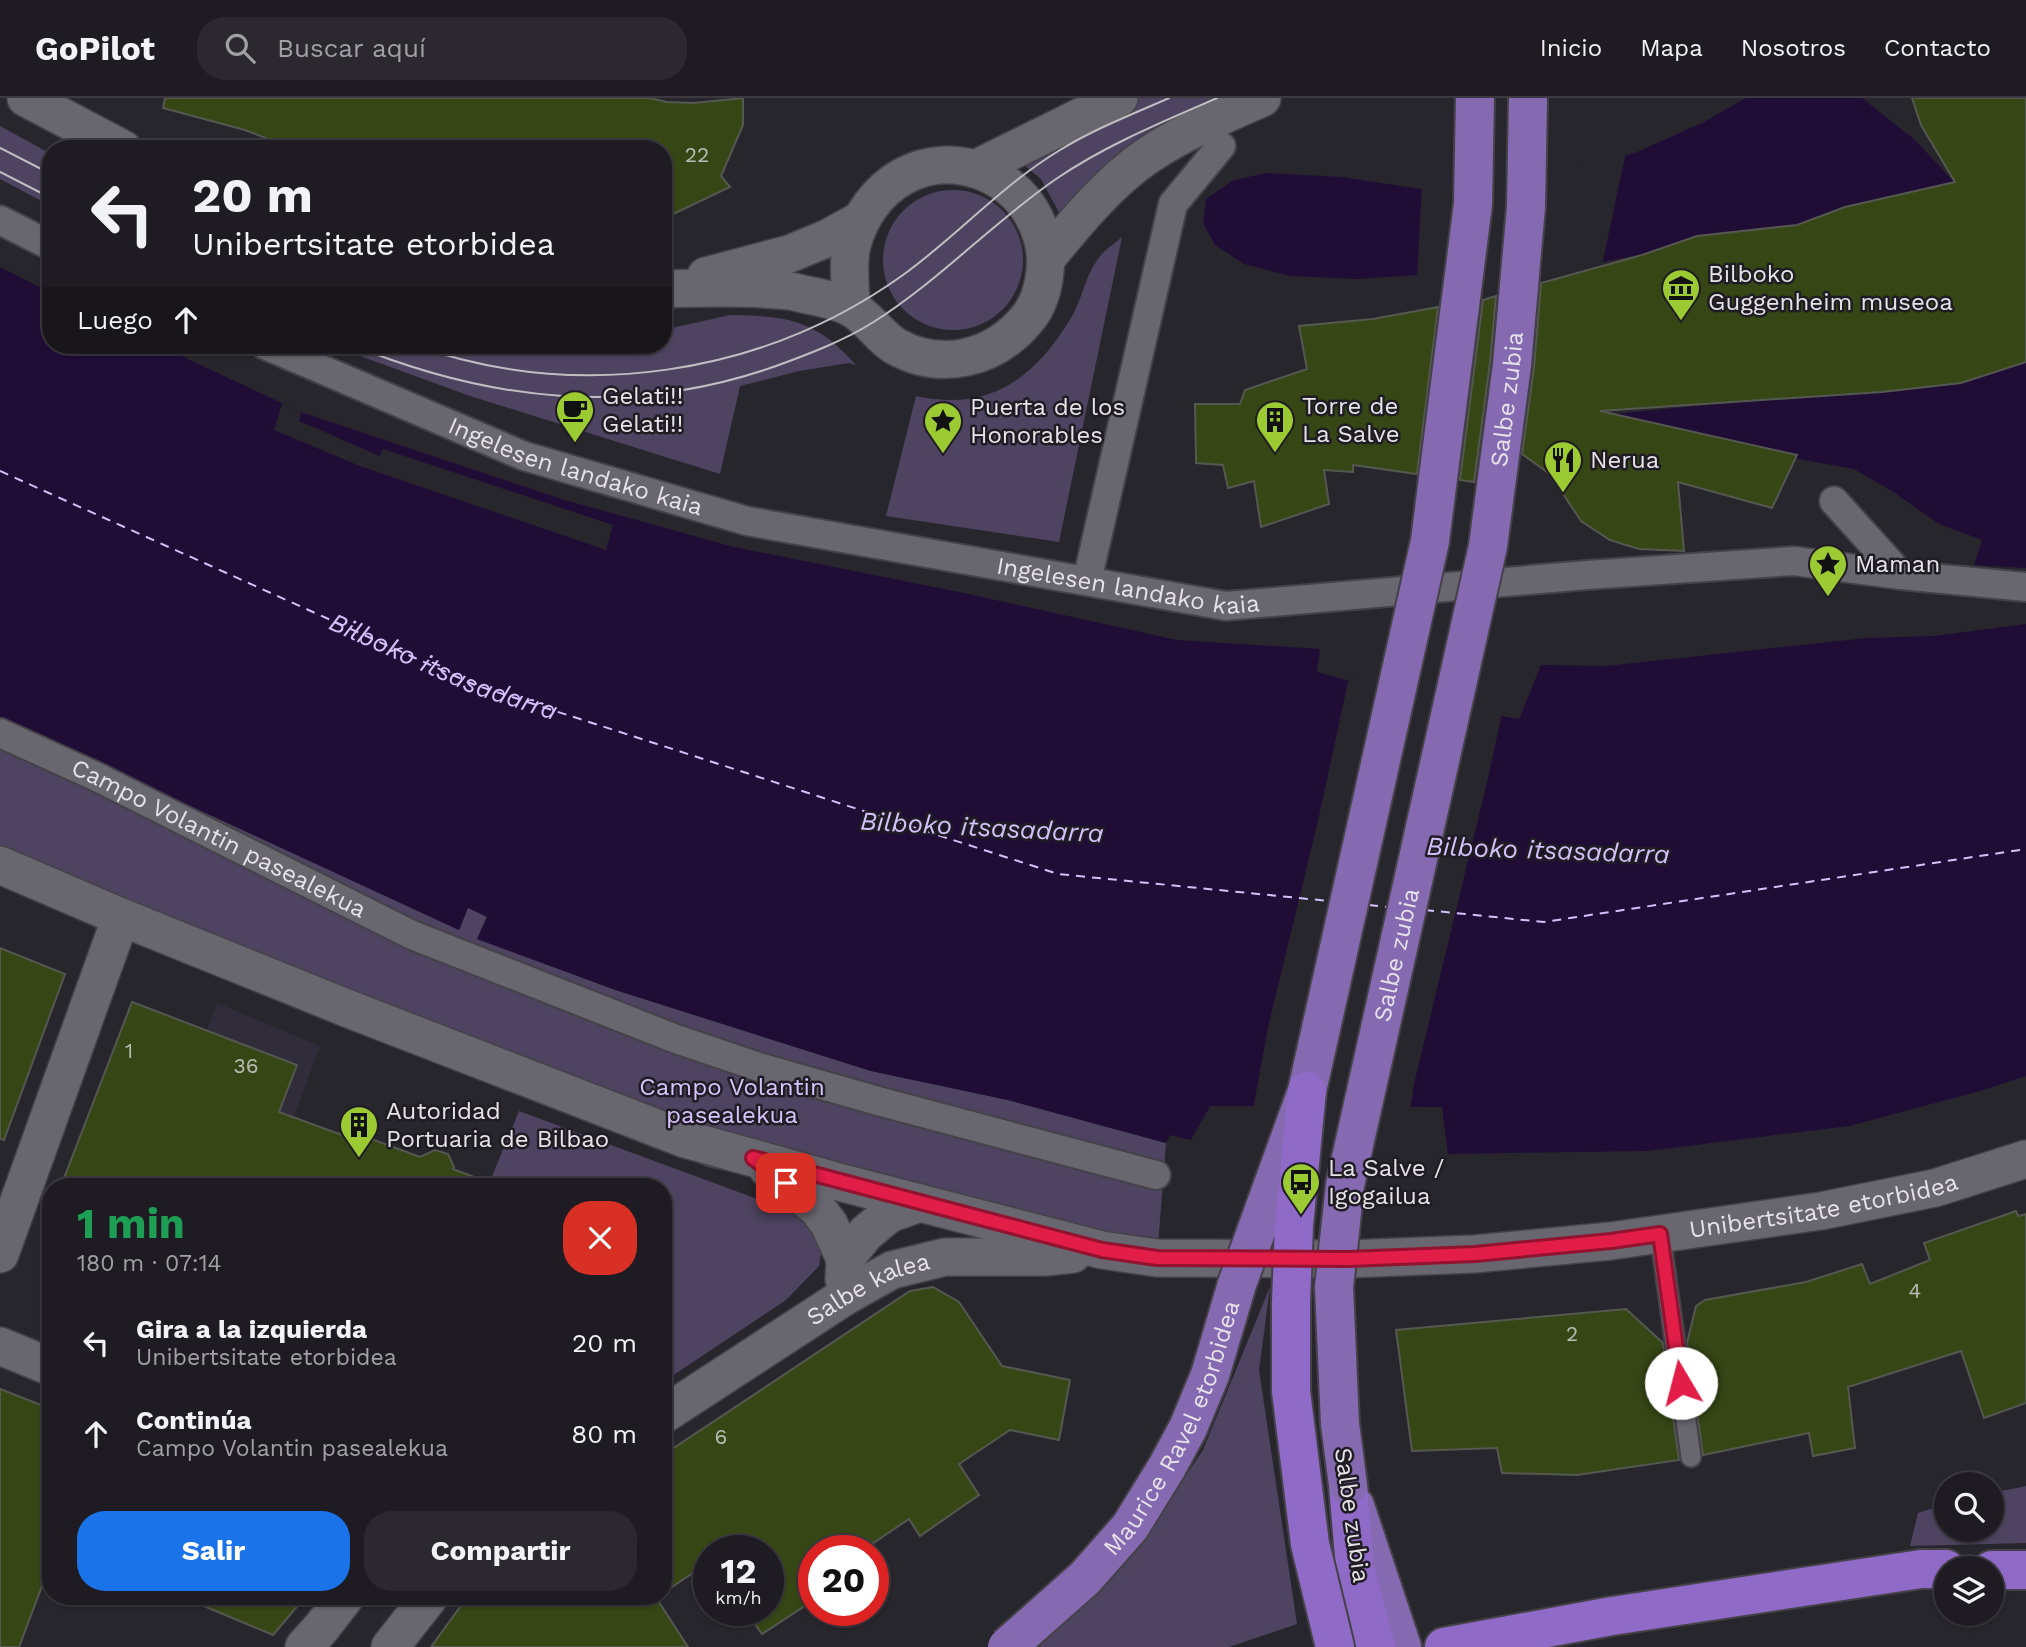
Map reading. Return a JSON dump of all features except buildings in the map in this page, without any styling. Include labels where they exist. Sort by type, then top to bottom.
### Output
[{"type":"highway","points":[[1307,1091],[1294,1226],[1291,1391],[1310,1544],[1335,1647]]},
{"type":"highway","name":"Salbe zubia","points":[[1348,1485],[1355,1568],[1376,1647]]},
{"type":"highway","points":[[1444,1647],[1625,1614],[1934,1569]]},
{"type":"highway","points":[[2004,1570],[2026,1570]]},
{"type":"main road","points":[[1307,1091],[1430,541],[1474,204],[1475,98]]},
{"type":"main road","name":"Salbe zubia","points":[[1348,1485],[1340,1424],[1334,1287],[1345,1185],[1488,545],[1512,365],[1526,207],[1528,98]]},
{"type":"main road","name":"Maurice Ravel etorbidea","points":[[1007,1647],[1085,1578],[1130,1527],[1167,1467],[1188,1428],[1210,1375],[1237,1284],[1307,1091]]},
{"type":"main road","points":[[1348,1485],[1402,1647]]},
{"type":"street","points":[[975,169],[1119,98]]},
{"type":"street","points":[[1046,258],[1086,209],[1146,157],[1210,121],[1262,98]]},
{"type":"street","points":[[35,101],[106,140]]},
{"type":"street","points":[[1087,582],[1173,204],[1221,146]]},
{"type":"street","points":[[672,288],[720,286],[791,291],[852,308],[893,345],[921,358],[952,361],[982,354],[1009,339],[1030,317],[1042,289],[1046,258],[1036,219],[1025,202],[1009,187],[975,169],[948,165],[920,169],[895,180],[874,198],[859,221],[851,248],[852,308]]},
{"type":"street","points":[[0,220],[42,241]]},
{"type":"street","points":[[672,286],[789,254],[859,221]]},
{"type":"street","name":"Ingelesen landako kaia","points":[[286,354],[524,456],[747,521],[1226,606],[1587,575],[1794,561],[2026,587]]},
{"type":"street","points":[[1833,501],[1901,575]]},
{"type":"street","name":"Campo Volantin pasealekua","points":[[0,733],[97,777],[412,935],[676,1039],[762,1068],[878,1101],[1156,1175]]},
{"type":"street","points":[[0,865],[349,1009],[685,1139],[1102,1250]]},
{"type":"street","points":[[0,1254],[121,917]]},
{"type":"street","points":[[753,1158],[817,1208],[829,1224],[845,1259],[844,1297]]},
{"type":"street","name":"Unibertsitate etorbidea","points":[[1102,1250],[1157,1258],[1348,1259],[1475,1254],[1611,1241],[1821,1211],[1935,1188],[2026,1160]]},
{"type":"street","points":[[845,1259],[866,1233],[889,1214],[920,1203]]},
{"type":"street","name":"Salbe kalea","points":[[672,1409],[844,1297],[891,1270],[945,1257],[1045,1257],[1102,1250]]},
{"type":"street","points":[[0,1346],[42,1363]]},
{"type":"street","points":[[304,1647],[338,1605]]},
{"type":"street","points":[[390,1647],[423,1605]]},
{"type":"lane","points":[[1660,1234],[1692,1457]]},
{"type":"shaded area","points":[[217,1003],[320,1046],[271,1178],[149,1178]]},
{"type":"green space","points":[[1120,98],[1262,98],[1069,231],[1041,179],[1008,152]]},
{"type":"green space","points":[[0,126],[42,149],[42,201],[0,179]]},
{"type":"green space","points":[[953,190],[980,196],[1002,211],[1017,233],[1023,260],[1017,287],[1002,309],[980,324],[953,330],[926,324],[904,309],[889,287],[883,260],[889,233],[904,211],[926,196]]},
{"type":"green space","points":[[1122,237],[1059,542],[886,516],[916,396],[942,400],[966,399],[1007,386],[1025,374],[1057,340],[1071,318],[1098,259]]},
{"type":"green space","points":[[730,315],[785,319],[828,338],[856,365],[849,363],[799,371],[740,386],[720,474],[470,396],[355,354],[672,354],[672,328]]},
{"type":"green space","name":"Campo Volantin pasealekua","points":[[0,718],[459,930],[468,907],[487,917],[477,939],[615,990],[871,1071],[1008,1100],[1166,1143],[1157,1258],[935,1216],[707,1167],[324,998],[0,862]]},
{"type":"green space","points":[[519,1111],[811,1219],[823,1242],[819,1266],[786,1300],[672,1376],[672,1178],[491,1178]]},
{"type":"green space","points":[[1270,1287],[1259,1370],[1297,1624],[1229,1647],[1039,1647],[1135,1552],[1203,1450]]},
{"type":"green space","points":[[2026,1486],[2026,1543],[1910,1546],[1918,1513],[1934,1508],[1934,1542],[2004,1542],[2004,1491]]},
{"type":"water","points":[[1746,98],[1862,98],[1915,140],[1954,182],[1845,207],[1797,225],[1597,263],[1358,279],[1290,276],[1244,264],[1215,245],[1203,223],[1206,199],[1232,181],[1265,173],[1342,177],[1433,191],[1484,192],[1565,175],[1637,152],[1704,122]]},
{"type":"water","name":"Bilboko itsasadarra","points":[[0,267],[42,288],[42,354],[177,354],[301,412],[568,501],[734,547],[964,593],[1177,640],[1320,649],[1317,672],[1435,705],[1519,719],[1541,665],[1606,666],[1867,638],[1935,636],[2026,624],[2026,1076],[1849,1126],[1648,1151],[1448,1154],[1442,1107],[1210,1106],[1191,1140],[1170,1135],[1166,1143],[1008,1100],[871,1071],[616,990],[477,939],[487,917],[468,908],[459,930],[0,718]]},
{"type":"water","points":[[2026,362],[2026,568],[1974,565],[1982,540],[1939,524],[1895,493],[1854,469],[1573,418],[1961,383]]},
{"type":"pier","points":[[1626,152],[1602,265],[1417,278],[1422,186],[1483,188],[1564,172]]},
{"type":"pier","points":[[282,403],[301,412],[299,421],[380,456],[383,449],[613,525],[606,550],[360,466],[274,430]]},
{"type":"pier","points":[[1349,677],[1436,701],[1502,712],[1489,774],[1410,1110],[1253,1109],[1269,1023],[1318,821]]},
{"type":"ferry route","points":[[0,471],[475,685],[1058,874],[1329,901]]},
{"type":"ferry route","points":[[1425,910],[1544,922],[2026,849]]},
{"type":"ferry route","points":[[1369,905],[1388,907]]},
{"type":"tram line","points":[[445,354],[476,363],[540,373],[604,375],[667,370],[730,357],[790,337],[848,309],[903,275],[1019,179],[1060,150],[1086,135],[1169,98]]},
{"type":"tram line","points":[[377,354],[457,380],[562,396],[615,397],[669,392],[722,382],[776,366],[861,330],[897,307],[1032,196],[1075,167],[1155,125],[1217,98]]},
{"type":"tram line","points":[[0,148],[42,169]]},
{"type":"tram line","points":[[0,172],[42,193]]},
{"type":"place","name":"Bilboko Guggenheim museoa","points":[[1681,322]]},
{"type":"place","name":"Gelati!! Gelati!!","points":[[575,444]]},
{"type":"place","name":"Torre de La Salve","points":[[1275,454]]},
{"type":"place","name":"Puerta de los Honorables","points":[[943,455]]},
{"type":"place","name":"Nerua","points":[[1563,494]]},
{"type":"place","name":"Maman","points":[[1828,598]]},
{"type":"place","name":"Autoridad Portuaria de Bilbao","points":[[359,1159]]},
{"type":"place","name":"La Salve / Igogailua","points":[[1301,1216]]},
{"type":"route","points":[[786,1183],[753,1158],[1102,1250],[1157,1258],[1348,1259],[1475,1254],[1660,1234],[1681,1383]]}]
